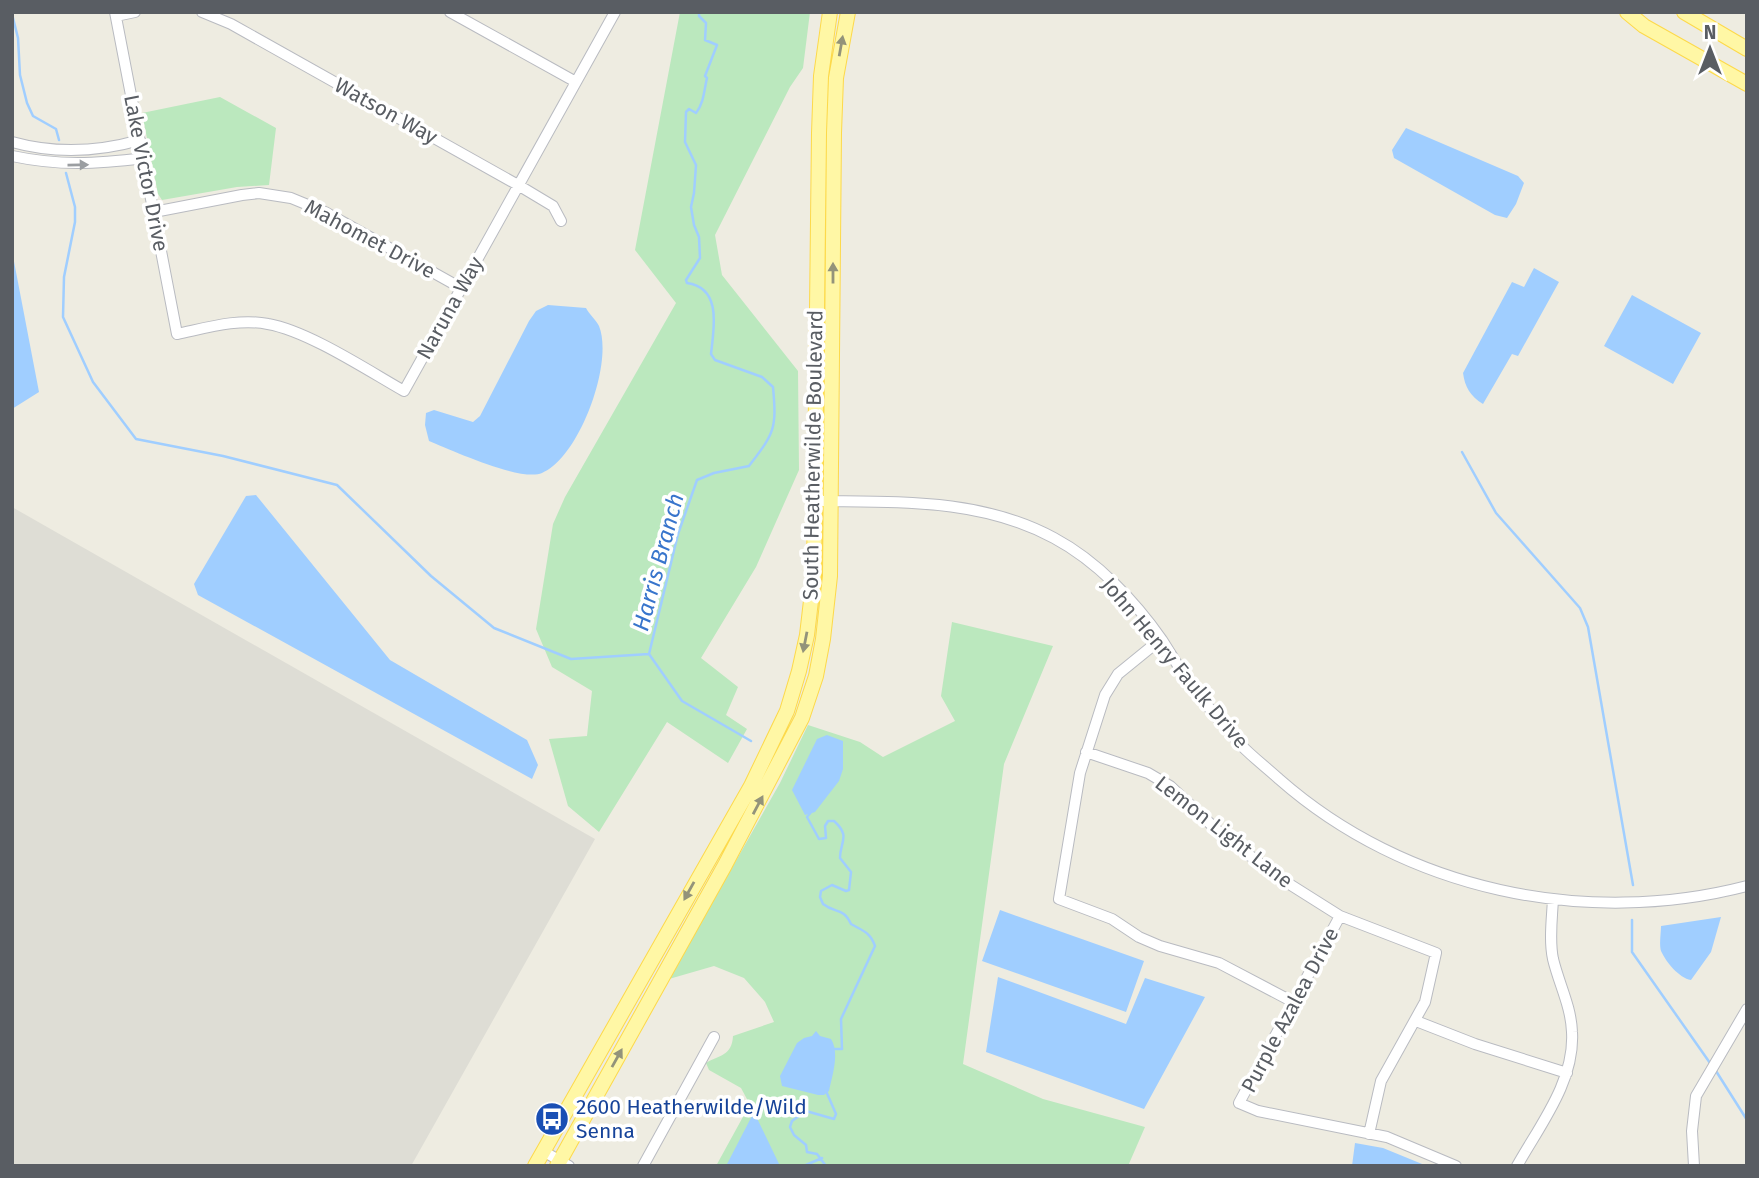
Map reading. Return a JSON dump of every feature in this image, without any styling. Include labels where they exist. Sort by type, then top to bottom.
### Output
[{"type":"main road","name":"South Heatherwilde Boulevard","points":[[562,1164],[802,718],[816,676],[830,576],[826,133],[821,76],[830,12]]},
{"type":"main road","name":"South Heatherwilde Boulevard","points":[[535,1166],[751,786],[787,711],[799,671],[807,635],[814,575],[826,133],[848,12]]},
{"type":"main road","points":[[1627,12],[1644,26],[1747,84]]},
{"type":"main road","points":[[1684,12],[1747,49]]},
{"type":"main road","points":[[710,855],[725,865]]},
{"type":"street","points":[[116,14],[135,12]]},
{"type":"street","name":"Watson Way","points":[[202,12],[230,24],[518,185],[553,206],[561,221]]},
{"type":"street","points":[[450,12],[576,82]]},
{"type":"street","name":"Naruna Way","points":[[177,334],[232,324],[267,323],[302,335],[404,391],[615,12]]},
{"type":"street","name":"Lake Victor Drive","points":[[116,14],[177,334]]},
{"type":"street","points":[[12,142],[54,149],[86,150],[140,140]]},
{"type":"street","points":[[12,156],[63,165],[102,164],[144,158]]},
{"type":"street","name":"Mahomet Drive","points":[[154,212],[259,193],[291,198],[325,212],[461,288]]},
{"type":"street","name":"John Henry Faulk Drive","points":[[814,500],[948,504],[1009,518],[1054,538],[1119,587],[1161,639],[1188,681],[1242,747],[1314,808],[1355,835],[1444,875],[1500,891],[1553,900],[1607,903],[1666,901],[1747,886]]},
{"type":"street","points":[[1161,639],[1118,674],[1105,695],[1086,752],[1076,796],[1059,899],[1112,919],[1139,937],[1160,946],[1219,964],[1295,1003]]},
{"type":"street","name":"Lemon Light Lane","points":[[1086,752],[1148,773],[1170,786],[1218,831],[1275,875],[1340,916],[1436,953],[1431,984],[1416,1021]]},
{"type":"street","points":[[1517,1166],[1567,1073],[1572,1031],[1566,998],[1553,956],[1553,900]]},
{"type":"street","name":"Purple Azalea Drive","points":[[1340,916],[1239,1103],[1258,1111],[1369,1133]]},
{"type":"street","points":[[1695,1166],[1692,1132],[1696,1096],[1747,1009]]},
{"type":"street","points":[[1456,1166],[1387,1137],[1369,1133],[1381,1082],[1416,1021],[1475,1044],[1567,1073]]},
{"type":"street","points":[[643,1166],[715,1037]]},
{"type":"street","points":[[543,1151],[562,1164]]},
{"type":"shaded area","points":[[12,507],[595,839],[411,1166],[12,1166]]},
{"type":"green space","points":[[680,12],[810,12],[803,68],[790,87],[715,235],[722,275],[798,371],[799,470],[756,567],[701,658],[738,687],[726,715],[747,729],[728,763],[667,722],[599,832],[568,806],[549,739],[587,736],[592,691],[552,667],[536,629],[553,524],[565,497],[676,303],[635,250]]},
{"type":"green space","points":[[220,97],[276,128],[269,185],[237,187],[162,200],[158,194],[142,113]]},
{"type":"green space","points":[[952,622],[1053,646],[1004,764],[963,1064],[1043,1099],[1145,1127],[1128,1166],[716,1166],[744,1115],[748,1101],[741,1088],[709,1070],[706,1063],[730,1048],[733,1036],[774,1022],[765,1002],[744,978],[714,966],[669,979],[780,783],[808,725],[860,742],[883,757],[955,721],[941,696]]},
{"type":"water","points":[[1406,128],[1518,176],[1524,183],[1507,218],[1495,215],[1394,158],[1392,150]]},
{"type":"water","points":[[12,251],[39,392],[12,409]]},
{"type":"water","points":[[1534,268],[1559,282],[1518,356],[1512,354],[1483,404],[1469,391],[1463,373],[1512,282],[1524,287]]},
{"type":"water","points":[[1632,295],[1701,333],[1673,384],[1604,346]]},
{"type":"water","points":[[548,305],[586,308],[599,326],[602,342],[602,362],[590,408],[569,449],[556,464],[542,473],[519,473],[486,464],[429,441],[425,425],[426,413],[434,410],[473,422],[480,416],[529,321],[536,311]]},
{"type":"water","points":[[256,495],[390,660],[527,740],[538,765],[532,779],[198,595],[194,584],[246,496]]},
{"type":"water","points":[[827,735],[843,741],[843,769],[839,781],[815,812],[805,815],[792,790],[817,739]]},
{"type":"water","points":[[1000,910],[1144,961],[1126,1012],[982,961]]},
{"type":"water","points":[[1721,917],[1711,952],[1691,980],[1682,976],[1661,951],[1661,926]]},
{"type":"water","points":[[998,977],[1126,1024],[1145,978],[1205,997],[1144,1109],[986,1052]]},
{"type":"water","points":[[816,1031],[820,1036],[831,1039],[834,1045],[834,1065],[829,1091],[818,1095],[782,1086],[780,1076],[797,1043]]},
{"type":"water","points":[[754,1112],[780,1166],[726,1166]]},
{"type":"water","points":[[1355,1143],[1383,1148],[1427,1166],[1352,1166]]},
{"type":"waterway","name":"Harris Branch","points":[[649,654],[678,534],[697,480],[714,473],[749,466],[769,438],[774,422],[773,387],[762,377],[715,360],[711,354],[714,321],[711,301],[706,292],[686,280],[700,258],[699,237],[691,207],[696,165],[685,142],[686,112],[689,109],[696,113],[701,105],[707,78],[705,76],[717,45],[705,40],[706,23],[699,16],[699,12]]},
{"type":"waterway","points":[[12,14],[18,38],[20,75],[27,103],[33,116],[56,129],[59,140]]},
{"type":"waterway","points":[[66,173],[75,207],[75,222],[64,277],[63,317],[93,382],[136,439],[223,456],[337,485],[431,576],[494,628],[571,659],[649,654]]},
{"type":"waterway","points":[[1462,452],[1496,513],[1580,608],[1588,627],[1633,885]]},
{"type":"waterway","name":"Harris Branch","points":[[649,654],[682,701],[751,741]]},
{"type":"waterway","name":"Harris Branch","points":[[812,811],[807,817],[819,839],[826,838],[825,826],[828,821],[834,821],[839,826],[843,835],[840,858],[851,872],[849,890],[832,885],[821,891],[823,904],[845,915],[851,924],[868,935],[875,946],[841,1019],[842,1049],[832,1049]]},
{"type":"waterway","points":[[1632,920],[1632,952],[1710,1063]]},
{"type":"waterway","points":[[1716,1071],[1747,1120]]},
{"type":"waterway","name":"Harris Branch","points":[[826,1091],[836,1114],[834,1119],[806,1111],[792,1121],[790,1127],[794,1135],[806,1145],[807,1152],[817,1154],[826,1166]]},
{"type":"waterway","points":[[806,1165],[822,1158]]},
{"type":"place","name":"2600 Heatherwilde/Wild Senna","points":[[552,1119]]}]
